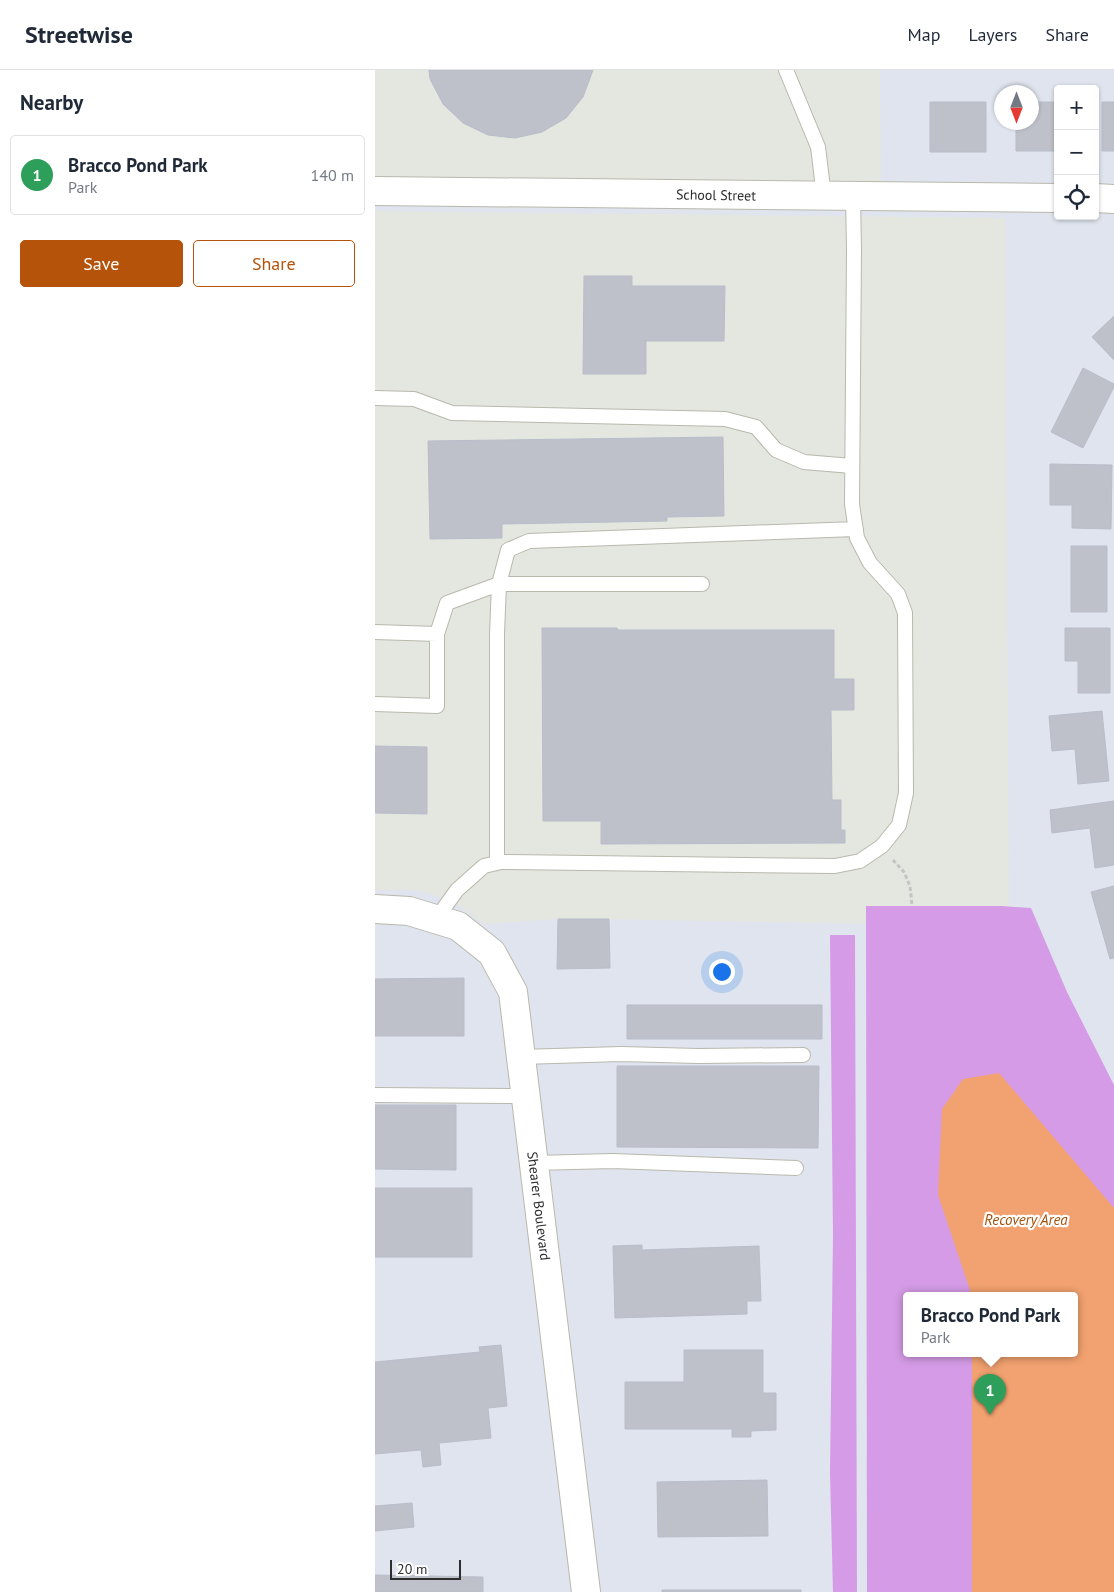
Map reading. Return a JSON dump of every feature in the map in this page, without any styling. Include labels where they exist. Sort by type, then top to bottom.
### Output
[{"type":"street","name":"School Street","points":[[375,191],[1054,198]]},
{"type":"street","points":[[1099,198],[1114,198]]},
{"type":"street","name":"Shearer Boulevard","points":[[375,909],[409,911],[458,926],[492,953],[513,992],[586,1592]]},
{"type":"lane","points":[[786,70],[817,148],[824,196]]},
{"type":"lane","points":[[436,919],[457,890],[484,866],[497,863],[835,866],[861,861],[882,846],[899,825],[906,793],[905,613],[898,594],[870,563],[857,538],[852,504],[855,250],[853,196]]},
{"type":"lane","points":[[375,398],[414,400],[452,413],[725,419],[755,426],[776,450],[804,462],[852,466]]},
{"type":"lane","points":[[497,863],[497,634],[499,584],[508,550],[529,541],[855,529]]},
{"type":"lane","points":[[375,704],[437,706],[437,634],[447,602],[499,584],[702,584]]},
{"type":"lane","points":[[375,632],[437,634]]},
{"type":"lane","points":[[521,1057],[621,1054],[698,1056],[803,1055]]},
{"type":"lane","points":[[375,1095],[525,1096]]},
{"type":"lane","points":[[534,1163],[613,1161],[796,1168]]},
{"type":"path","points":[[882,846],[904,872],[910,886],[912,906]]},
{"type":"shaded area","points":[[375,70],[880,70],[881,183],[375,181]]},
{"type":"shaded area","points":[[375,211],[1005,218],[1009,906],[866,906],[866,924],[558,919],[485,924],[450,900],[416,890],[375,890]]},
{"type":"shaded area","points":[[866,906],[1001,906],[1031,908],[1067,992],[1114,1085],[1114,1592],[867,1592]]},
{"type":"shaded area","points":[[830,935],[855,935],[857,1592],[833,1592],[830,1473],[833,1235]]},
{"type":"water","name":"Recovery Area","points":[[999,1073],[1114,1208],[1114,1592],[972,1592],[972,1357],[1078,1357],[1078,1292],[971,1292],[938,1195],[942,1109],[963,1079]]},
{"type":"building","points":[[429,70],[593,70],[583,97],[566,118],[542,132],[515,138],[488,135],[463,123],[443,104],[430,79]]},
{"type":"building","points":[[930,102],[986,102],[986,152],[930,152]]},
{"type":"building","points":[[1039,102],[1054,102],[1054,151],[1016,151],[1016,130],[1039,130]]},
{"type":"building","points":[[1102,102],[1114,102],[1114,151],[1102,151]]},
{"type":"building","points":[[584,276],[632,276],[632,286],[725,286],[724,341],[646,341],[646,374],[583,374]]},
{"type":"building","points":[[1114,316],[1114,360],[1092,337]]},
{"type":"building","points":[[1083,368],[1114,384],[1114,387],[1083,448],[1051,432]]},
{"type":"building","points":[[723,437],[724,516],[667,517],[667,521],[502,524],[502,538],[430,539],[428,441]]},
{"type":"building","points":[[1050,464],[1112,465],[1111,529],[1072,528],[1072,505],[1050,505]]},
{"type":"building","points":[[1071,546],[1107,546],[1107,612],[1071,612]]},
{"type":"building","points":[[542,628],[834,630],[834,679],[854,679],[854,710],[831,710],[832,800],[841,800],[841,830],[845,830],[845,843],[601,844],[601,821],[543,821]]},
{"type":"building","points":[[1065,628],[1110,628],[1110,693],[1078,693],[1078,661],[1065,661]]},
{"type":"building","points":[[1102,711],[1109,781],[1078,784],[1075,749],[1052,751],[1049,716]]},
{"type":"building","points":[[375,746],[427,747],[427,814],[375,813]]},
{"type":"building","points":[[1114,801],[1114,865],[1095,868],[1090,828],[1052,833],[1050,810]]},
{"type":"building","points":[[1114,886],[1114,958],[1110,959],[1091,892]]},
{"type":"building","points":[[558,919],[609,919],[610,968],[557,969]]},
{"type":"building","points":[[464,978],[464,1036],[375,1036],[375,979]]},
{"type":"building","points":[[627,1005],[822,1005],[822,1039],[627,1039]]},
{"type":"building","points":[[617,1066],[819,1066],[818,1148],[617,1147]]},
{"type":"building","points":[[375,1105],[456,1105],[456,1170],[375,1169]]},
{"type":"building","points":[[375,1188],[472,1188],[472,1257],[375,1257]]},
{"type":"building","points":[[642,1245],[642,1250],[759,1246],[761,1301],[747,1301],[747,1314],[615,1318],[613,1246]]},
{"type":"building","points":[[501,1345],[507,1406],[488,1408],[491,1438],[439,1443],[441,1465],[423,1467],[421,1450],[375,1454],[375,1362],[480,1352],[479,1347]]},
{"type":"building","points":[[684,1350],[763,1350],[763,1393],[776,1393],[776,1430],[751,1431],[751,1437],[732,1437],[732,1429],[625,1429],[625,1382],[684,1382]]},
{"type":"building","points":[[767,1480],[768,1536],[658,1537],[657,1482]]},
{"type":"building","points":[[412,1503],[414,1527],[375,1531],[375,1506]]},
{"type":"building","points":[[375,1575],[483,1577],[483,1592],[375,1592]]},
{"type":"building","points":[[662,1590],[801,1590],[801,1592],[662,1592]]},
{"type":"place","name":"Bracco Pond Park","points":[[990,1415]]}]
